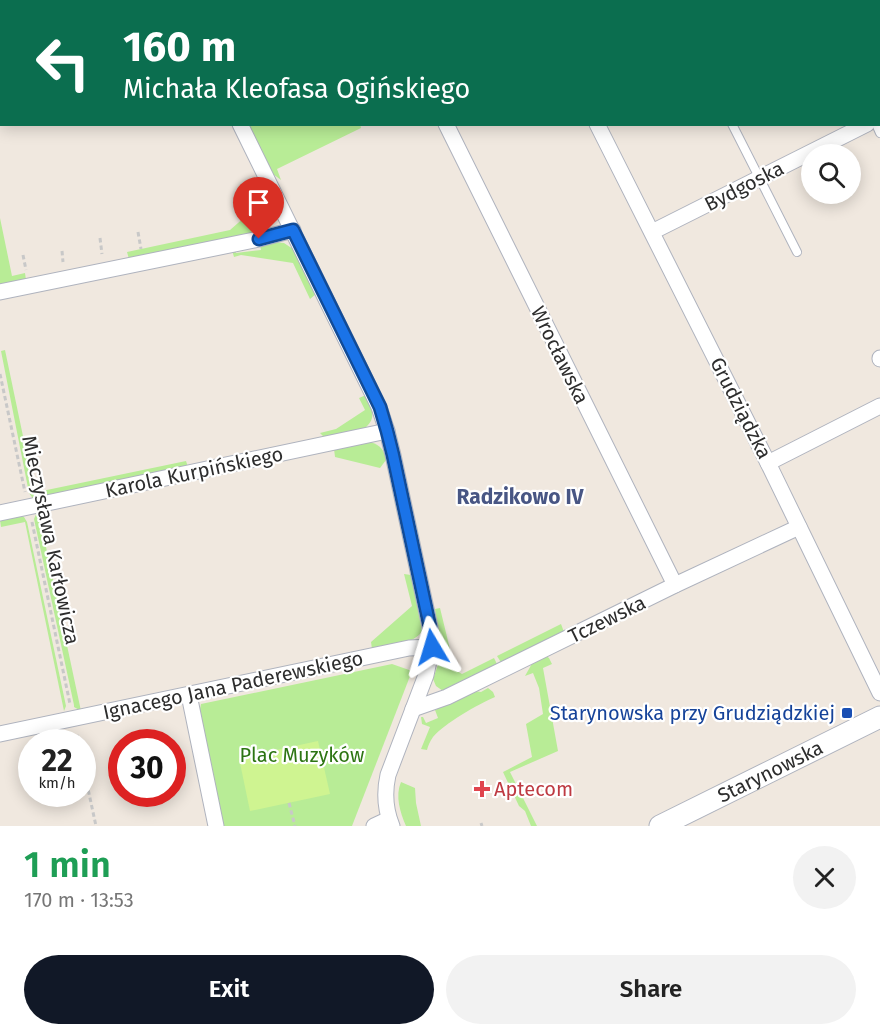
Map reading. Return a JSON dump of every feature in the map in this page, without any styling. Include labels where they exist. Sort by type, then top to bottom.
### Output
[{"type":"street","points":[[241,126],[380,407],[430,627],[432,647],[426,675],[388,776],[385,800],[390,823],[374,826]]},
{"type":"street","name":"Wrocławska","points":[[447,126],[675,585]]},
{"type":"street","name":"Grudziądzka","points":[[598,126],[768,463],[880,693]]},
{"type":"street","name":"Bydgoska","points":[[652,232],[863,126]]},
{"type":"street","points":[[0,292],[293,230]]},
{"type":"street","points":[[768,463],[880,406]]},
{"type":"street","name":"Karola Kurpińskiego","points":[[0,513],[387,431]]},
{"type":"street","name":"Tczewska","points":[[413,709],[447,697],[799,527]]},
{"type":"street","name":"Ignacego Jana Paderewskiego","points":[[0,734],[409,648],[432,647]]},
{"type":"street","points":[[189,694],[216,826]]},
{"type":"street","name":"Starynowska","points":[[660,826],[880,717]]},
{"type":"lane","points":[[733,126],[797,252]]},
{"type":"path","name":"Mieczysława Karłowicza","points":[[0,374],[72,712]]},
{"type":"path","points":[[289,803],[295,826]]},
{"type":"path","points":[[92,807],[96,826]]},
{"type":"green space","points":[[249,126],[360,126],[361,128],[277,169],[281,180],[273,174]]},
{"type":"green space","points":[[264,188],[272,205],[274,216],[270,226],[264,231],[129,259],[127,252],[230,230],[262,202],[257,191]]},
{"type":"green space","points":[[0,218],[12,276],[25,273],[26,280],[0,286]]},
{"type":"green space","points":[[274,242],[284,243],[293,249],[316,294],[310,299],[293,263],[241,255],[234,257],[232,250],[236,253],[261,250],[260,245]]},
{"type":"green space","points":[[5,350],[33,484],[42,491],[186,461],[188,467],[34,500],[29,493],[1,351]]},
{"type":"green space","points":[[366,395],[372,416],[365,428],[325,438],[320,433],[336,429],[365,410],[359,398]]},
{"type":"green space","points":[[370,442],[379,446],[384,453],[386,460],[380,468],[335,457],[334,449]]},
{"type":"green space","points":[[41,511],[44,523],[42,528],[81,711],[74,707],[34,519],[37,512]]},
{"type":"green space","points":[[21,516],[27,522],[66,706],[64,711],[25,522],[1,527],[0,520]]},
{"type":"green space","points":[[404,574],[411,575],[422,631],[418,636],[406,642],[372,649],[371,642],[412,606]]},
{"type":"green space","points":[[440,608],[455,670],[462,674],[494,658],[498,666],[443,691],[436,686],[433,679],[442,648],[435,609]]},
{"type":"green space","points":[[561,624],[564,632],[502,664],[497,656]]},
{"type":"green space","points":[[545,655],[552,664],[543,668],[558,751],[510,772],[537,826],[531,826],[503,772],[532,757],[526,724],[543,714],[539,688],[533,673],[525,676],[534,660]]},
{"type":"green space","name":"Plac Muzyków","points":[[392,664],[412,671],[352,826],[222,826],[199,714],[201,704]]},
{"type":"green space","points":[[488,688],[495,697],[453,720],[433,737],[427,750],[421,749],[430,727],[422,724],[421,717],[426,723],[438,718],[435,710],[475,691],[481,692]]},
{"type":"green space","points":[[318,741],[330,794],[250,811],[239,758]]},
{"type":"green space","points":[[401,782],[415,788],[421,826],[406,826],[399,804],[398,793]]},
{"type":"place","name":"Starynowska przy Grudziądzkiej","points":[[847,713]]},
{"type":"place","name":"Aptecom","points":[[482,789]]},
{"type":"district","name":"Radzikowo IV","points":[[520,497]]},
{"type":"route","points":[[259,239],[293,230],[380,407],[393,455],[430,627],[432,647]]}]
